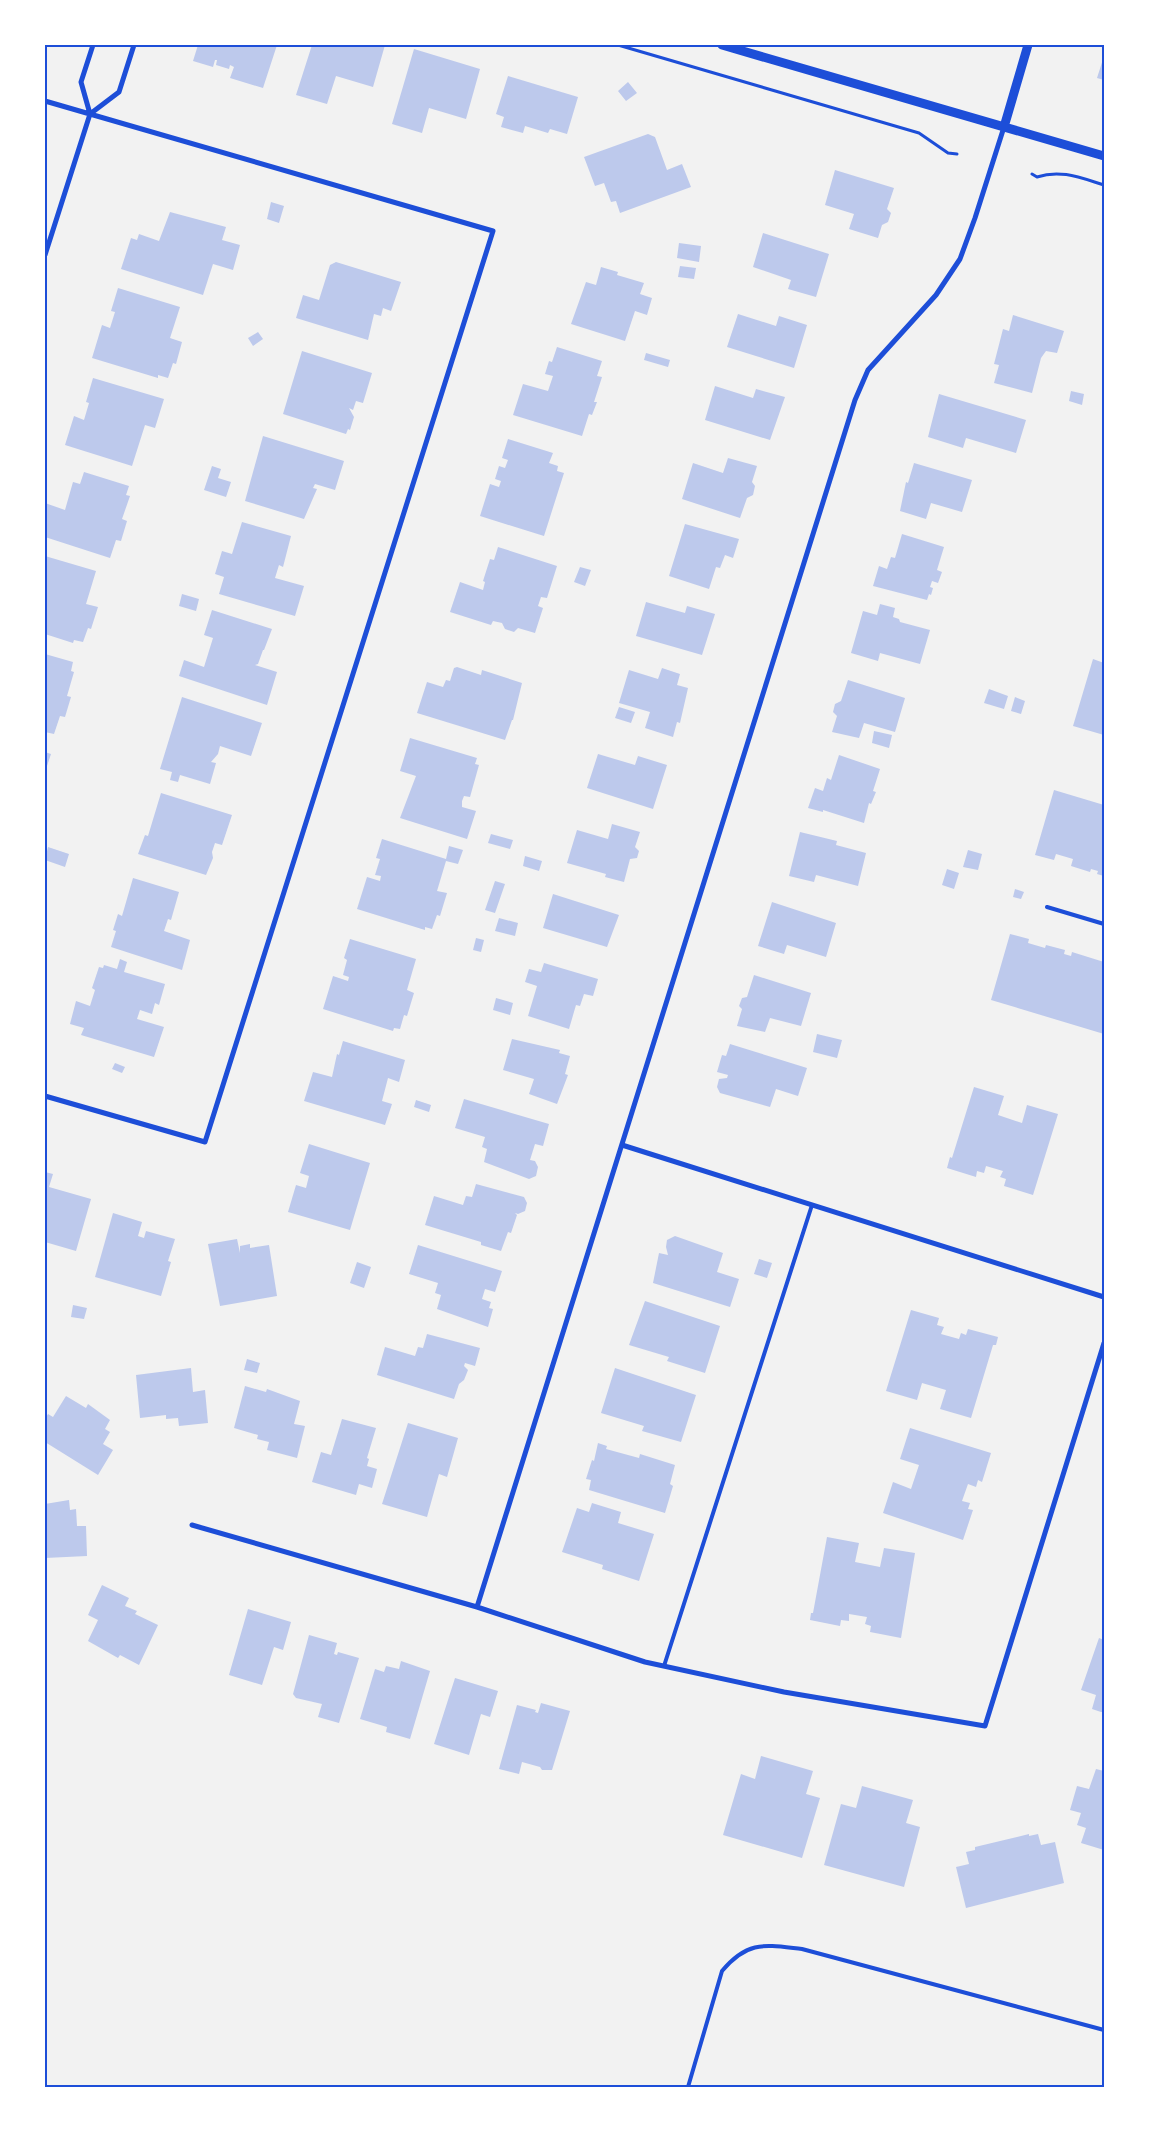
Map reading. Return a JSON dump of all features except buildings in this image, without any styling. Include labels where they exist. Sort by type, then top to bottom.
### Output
[{"type":"street","points":[[45,255],[90,114],[81,82],[93,45]]},
{"type":"street","points":[[90,114],[119,92],[134,45]]},
{"type":"street","points":[[722,45],[1104,156]]},
{"type":"street","points":[[476,1607],[855,400],[868,370],[936,295],[960,259],[1004,127],[1028,45]]},
{"type":"street","points":[[45,100],[493,231],[205,1142],[45,1096]]},
{"type":"street","points":[[622,1145],[1104,1297]]},
{"type":"street","points":[[192,1525],[476,1607],[664,1666],[784,1692],[985,1726],[1104,1343]]},
{"type":"lane","points":[[1047,907],[1104,924]]},
{"type":"lane","points":[[664,1666],[812,1205]]},
{"type":"lane","points":[[688,2087],[722,1971],[735,1956],[751,1947],[774,1946],[802,1949],[1104,2030]]},
{"type":"path","points":[[618,45],[919,133],[948,153],[957,154]]},
{"type":"path","points":[[1032,174],[1038,177],[1049,173],[1062,173],[1104,185]]}]
